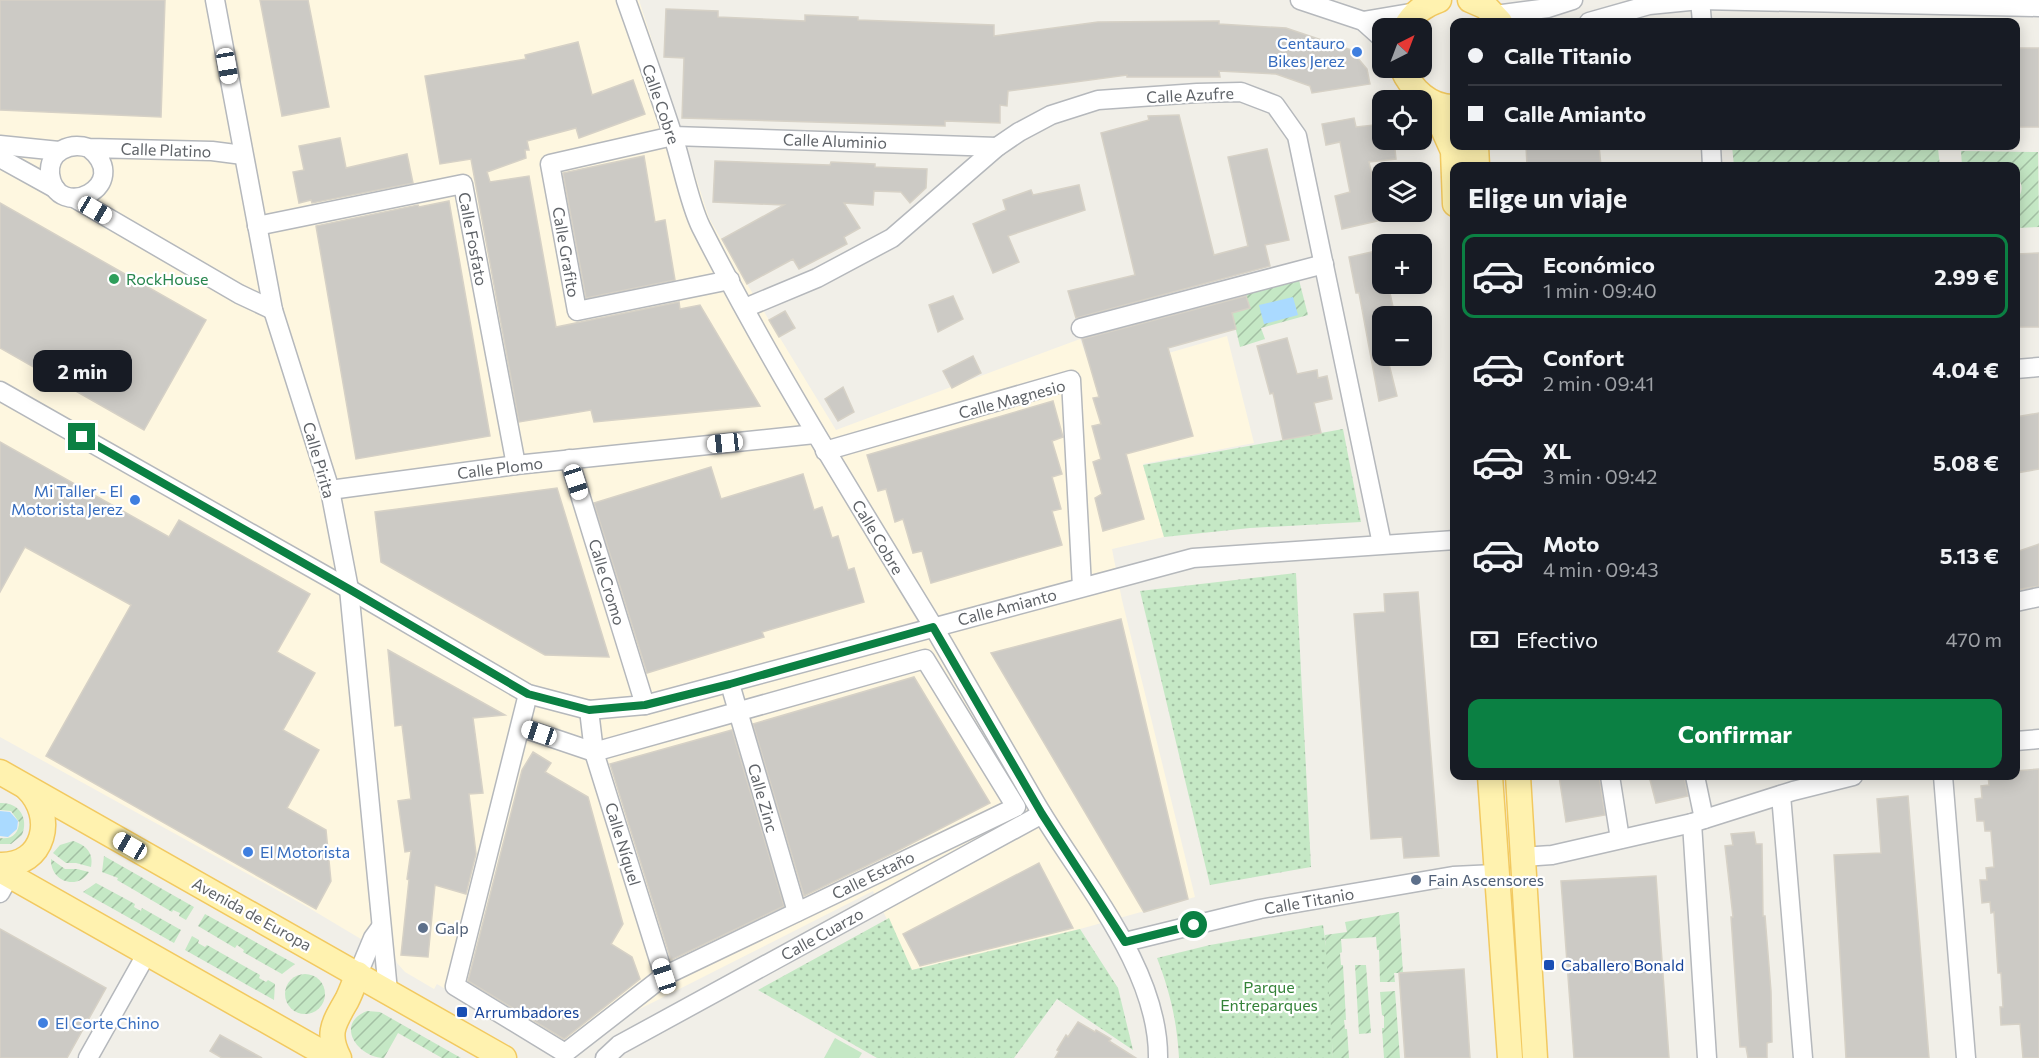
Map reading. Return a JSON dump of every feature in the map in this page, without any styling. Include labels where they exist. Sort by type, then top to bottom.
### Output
[{"type":"main road","points":[[1432,102],[1450,107]]},
{"type":"main road","points":[[1432,104],[1450,144]]},
{"type":"main road","name":"Avenida de Europa","points":[[0,772],[504,1058]]},
{"type":"main road","points":[[1490,780],[1495,874],[1510,1058]]},
{"type":"main road","points":[[1518,780],[1535,1058]]},
{"type":"main road","points":[[0,783],[13,783],[26,787],[35,796],[44,820],[43,832],[30,855],[18,862],[3,876],[147,953],[332,1058]]},
{"type":"main road","points":[[347,999],[349,968]]},
{"type":"main road","points":[[339,1058],[333,1038],[333,1026],[347,999],[356,990],[368,987],[385,989]]},
{"type":"street","name":"Calle Pirita","points":[[215,0],[273,310],[330,490],[349,589],[377,932],[385,989]]},
{"type":"street","name":"Calle Cobre","points":[[626,0],[673,136],[699,224],[825,451],[933,627],[1042,814],[1125,942],[1140,976],[1150,1008],[1158,1058]]},
{"type":"street","points":[[1300,0],[1364,21],[1372,29]]},
{"type":"street","points":[[1484,8],[1548,8],[1574,0]]},
{"type":"street","points":[[1700,0],[1702,18]]},
{"type":"street","points":[[1602,18],[1649,5],[1700,0],[2039,7]]},
{"type":"street","points":[[1364,21],[1424,9]]},
{"type":"street","name":"Calle Azufre","points":[[745,308],[817,278],[892,238],[997,147],[1018,132],[1052,116],[1098,100],[1197,93],[1241,93],[1275,105],[1297,136],[1382,544]]},
{"type":"street","name":"Calle Aluminio","points":[[673,136],[997,147]]},
{"type":"street","name":"Calle Grafito","points":[[673,136],[550,164],[577,312],[730,280]]},
{"type":"street","points":[[0,145],[59,151]]},
{"type":"street","points":[[56,189],[51,180],[50,169],[59,151],[69,146],[79,145],[89,148],[102,164],[103,174],[100,184],[93,192],[84,197],[74,198]]},
{"type":"street","name":"Calle Platino","points":[[89,148],[212,151],[243,155]]},
{"type":"street","points":[[0,158],[64,195],[74,198],[239,294],[273,310]]},
{"type":"street","name":"Calle Fosfato","points":[[257,226],[463,184],[516,465]]},
{"type":"street","points":[[1081,328],[1324,264]]},
{"type":"street","points":[[2020,369],[2039,367]]},
{"type":"street","name":"Calle Magnesio","points":[[825,451],[1071,380],[1082,587]]},
{"type":"street","name":"Calle Amianto","points":[[0,391],[349,589],[528,694],[589,710],[645,705],[730,684],[1193,558],[1450,540]]},
{"type":"street","name":"Calle Plomo","points":[[330,490],[516,465],[815,434]]},
{"type":"street","name":"Calle Cromo","points":[[568,459],[645,705]]},
{"type":"street","points":[[2020,601],[2039,597]]},
{"type":"street","name":"Calle Estaño","points":[[528,694],[455,986],[565,1053],[664,976],[1016,807],[925,659],[594,752]]},
{"type":"street","name":"Calle Zinc","points":[[730,684],[797,912]]},
{"type":"street","name":"Calle Níquel","points":[[589,710],[594,752],[664,976]]},
{"type":"street","points":[[520,727],[594,752]]},
{"type":"street","points":[[2020,741],[2039,739]]},
{"type":"street","points":[[1611,780],[1620,839]]},
{"type":"street","points":[[1695,780],[1707,1058]]},
{"type":"street","points":[[1522,857],[1552,855],[1698,821],[1789,787],[1830,780]]},
{"type":"street","points":[[1943,780],[1966,1058]]},
{"type":"street","points":[[1789,787],[1803,1058]]},
{"type":"street","name":"Calle Cuarzo","points":[[605,1058],[619,1045],[1042,814]]},
{"type":"street","name":"Calle Titanio","points":[[1125,942],[1266,908],[1453,876],[1495,874]]},
{"type":"street","name":"Calle Pirita","points":[[349,968],[377,932]]},
{"type":"street","points":[[88,1058],[147,953]]},
{"type":"shaded area","points":[[0,0],[639,0],[709,218],[836,430],[1080,339],[1093,375],[1227,336],[1254,443],[1143,464],[1164,537],[1112,549],[1122,600],[1195,897],[1080,929],[912,970],[873,891],[616,1021],[580,1053],[567,1056],[550,1052],[437,984],[434,989],[405,972],[396,960],[304,905],[0,737]]},
{"type":"green space","points":[[1732,150],[1938,150],[1940,162],[1734,162]]},
{"type":"green space","points":[[1961,151],[2038,152],[2039,227],[2020,228],[2022,188],[2020,162],[1962,162]]},
{"type":"green space","points":[[1299,280],[1308,315],[1261,328],[1265,339],[1240,347],[1232,313],[1250,308],[1246,294]]},
{"type":"green space","points":[[1343,429],[1361,522],[1250,528],[1164,537],[1143,465]]},
{"type":"green space","points":[[1296,573],[1311,867],[1210,885],[1140,591]]},
{"type":"green space","points":[[0,803],[7,803],[17,808],[23,817],[22,835],[11,844],[0,844],[0,838],[14,835],[19,822],[11,811],[0,810]]},
{"type":"green space","points":[[73,841],[88,850],[92,862],[91,867],[66,863],[53,853],[60,845]]},
{"type":"green space","points":[[104,856],[194,907],[186,920],[179,916],[180,913],[173,910],[172,912],[117,880],[118,878],[102,872]]},
{"type":"green space","points":[[51,859],[65,869],[89,872],[78,881],[65,881],[55,873]]},
{"type":"green space","points":[[96,883],[135,904],[134,907],[141,911],[142,908],[181,930],[174,943],[83,892]]},
{"type":"green space","points":[[1399,912],[1403,973],[1394,973],[1395,982],[1380,982],[1379,950],[1377,950],[1376,937],[1341,939],[1342,952],[1340,953],[1341,965],[1343,965],[1346,1020],[1344,1020],[1345,1029],[1347,1029],[1349,1058],[1333,1058],[1325,935],[1347,932],[1345,922]]},
{"type":"green space","points":[[205,914],[295,964],[282,974],[243,952],[244,950],[237,945],[235,948],[198,926]]},
{"type":"green space","points":[[889,918],[912,970],[1080,929],[1118,988],[1133,1050],[1057,999],[1014,1058],[877,1058],[758,990]]},
{"type":"green space","name":"Parque Entreparques","points":[[1323,925],[1329,967],[1333,1058],[1179,1058],[1172,1007],[1157,958],[1210,945]]},
{"type":"green space","points":[[192,936],[199,940],[198,943],[205,947],[207,945],[260,975],[259,978],[266,982],[268,980],[275,984],[274,1000],[185,950]]},
{"type":"green space","points":[[1355,965],[1366,965],[1371,1033],[1359,1034]]},
{"type":"green space","points":[[305,974],[313,975],[319,980],[324,986],[324,1002],[319,1008],[313,1013],[305,1014],[297,1013],[291,1008],[286,1002],[285,994],[286,986],[291,980],[297,975]]},
{"type":"green space","points":[[1395,991],[1400,1058],[1384,1058],[1382,1028],[1384,1028],[1384,1016],[1382,1015],[1380,992]]},
{"type":"green space","points":[[367,1011],[380,1012],[461,1058],[442,1058],[398,1033],[384,1058],[374,1057],[358,1047],[351,1032],[352,1024],[357,1017]]},
{"type":"green space","points":[[835,1038],[862,1053],[859,1058],[824,1058]]},
{"type":"water","points":[[1293,297],[1298,315],[1264,324],[1259,305]]},
{"type":"water","points":[[0,811],[10,812],[18,821],[17,829],[8,837],[0,836]]},
{"type":"building","points":[[0,0],[165,0],[161,117],[0,110]]},
{"type":"building","points":[[260,0],[308,0],[329,107],[282,116]]},
{"type":"building","points":[[666,9],[718,11],[718,17],[805,21],[805,15],[858,17],[858,20],[994,25],[994,36],[1098,22],[1219,21],[1219,24],[1286,28],[1351,50],[1367,69],[1370,84],[1312,93],[1310,86],[1276,74],[1219,71],[1220,77],[1127,77],[1127,75],[1008,91],[1007,106],[1000,105],[1000,123],[945,121],[945,126],[682,118],[684,58],[664,57]]},
{"type":"building","points":[[578,42],[592,95],[633,80],[645,114],[579,138],[576,128],[527,141],[529,150],[525,150],[526,158],[487,172],[490,182],[529,176],[556,327],[679,302],[680,309],[700,305],[760,406],[594,422],[591,410],[519,422],[471,159],[440,164],[425,76],[526,59],[525,55]]},
{"type":"building","points":[[2020,48],[2039,48],[2039,127],[2020,127]]},
{"type":"building","points":[[1179,115],[1214,255],[1248,246],[1228,157],[1267,149],[1289,240],[1265,245],[1270,266],[1076,318],[1068,291],[1135,275],[1101,133],[1149,120],[1148,116]]},
{"type":"building","points":[[1354,118],[1356,127],[1372,125],[1372,150],[1395,150],[1396,159],[1369,162],[1372,175],[1373,222],[1342,229],[1335,196],[1350,192],[1340,142],[1326,145],[1322,124]]},
{"type":"building","points":[[340,138],[346,168],[407,154],[413,183],[312,203],[311,200],[299,203],[293,172],[304,170],[299,146]]},
{"type":"building","points":[[1526,150],[1599,150],[1601,162],[1527,162]]},
{"type":"building","points":[[644,156],[655,222],[665,220],[675,280],[586,298],[563,173]]},
{"type":"building","points":[[715,161],[830,165],[831,162],[927,169],[926,188],[910,203],[901,192],[874,191],[873,205],[844,203],[860,228],[844,237],[847,244],[799,269],[793,259],[747,284],[722,239],[784,205],[713,202]]},
{"type":"building","points":[[1079,185],[1085,210],[1008,236],[1019,262],[993,273],[973,224],[1006,210],[1003,200],[1031,190],[1033,195]]},
{"type":"building","points":[[449,201],[490,436],[356,459],[316,226]]},
{"type":"building","points":[[0,203],[206,320],[144,430],[0,348]]},
{"type":"building","points":[[1372,252],[1372,294],[1390,294],[1393,306],[1372,306],[1372,363],[1359,293],[1356,293],[1349,257]]},
{"type":"building","points":[[2039,253],[2039,327],[2020,327],[2020,254]]},
{"type":"building","points":[[953,296],[963,319],[938,332],[929,305]]},
{"type":"building","points":[[1246,296],[1250,308],[1232,313],[1236,329],[1168,348],[1193,436],[1126,454],[1144,519],[1103,531],[1095,498],[1102,494],[1093,462],[1101,459],[1092,426],[1101,424],[1093,398],[1099,397],[1082,339]]},
{"type":"building","points":[[785,311],[795,328],[779,337],[769,320]]},
{"type":"building","points":[[1287,338],[1297,374],[1317,370],[1318,378],[1327,376],[1332,399],[1314,403],[1321,433],[1283,440],[1273,393],[1270,394],[1257,346]]},
{"type":"building","points":[[973,356],[981,373],[952,388],[943,371]]},
{"type":"building","points":[[1373,366],[1390,366],[1397,396],[1379,401]]},
{"type":"building","points":[[843,387],[854,412],[838,421],[825,399]]},
{"type":"building","points":[[1053,401],[1063,437],[1052,441],[1062,474],[1052,477],[1061,509],[1052,511],[1062,545],[931,583],[922,551],[913,553],[903,519],[895,522],[886,489],[878,491],[867,455]]},
{"type":"building","points":[[2039,413],[2039,469],[2020,472],[2020,416]]},
{"type":"building","points":[[0,442],[169,537],[179,520],[310,594],[277,652],[315,673],[283,730],[319,750],[287,808],[326,830],[331,881],[316,909],[46,756],[131,605],[25,547],[0,592]]},
{"type":"building","points":[[711,467],[721,499],[803,474],[814,510],[822,507],[832,538],[838,536],[848,570],[854,568],[864,602],[762,632],[764,637],[647,673],[594,503]]},
{"type":"building","points":[[557,488],[609,657],[545,655],[381,562],[375,512]]},
{"type":"building","points":[[2039,544],[2039,586],[2020,589],[2020,551]]},
{"type":"building","points":[[1418,592],[1439,856],[1404,858],[1402,837],[1371,839],[1354,614],[1385,612],[1384,594]]},
{"type":"building","points":[[1121,619],[1188,899],[1144,912],[991,653]]},
{"type":"building","points":[[388,650],[505,715],[473,718],[483,793],[469,794],[476,854],[466,894],[435,885],[428,957],[401,955],[411,851],[405,852],[398,801],[411,799],[402,725],[395,726]]},
{"type":"building","points":[[914,677],[990,803],[804,896],[753,724]]},
{"type":"building","points":[[732,730],[784,906],[671,960],[610,764]]},
{"type":"building","points":[[533,752],[551,763],[545,772],[588,797],[623,924],[611,944],[632,957],[640,979],[564,1039],[468,981],[522,770]]},
{"type":"building","points":[[2039,769],[2039,1058],[2023,1058],[2020,1024],[2001,1025],[2000,1007],[2003,1007],[2001,973],[1998,973],[1994,912],[1991,913],[1990,902],[1982,903],[1980,880],[1987,880],[1986,868],[1994,867],[1991,831],[1985,831],[1984,821],[1977,821],[1975,799],[1982,798],[1981,786],[1989,785],[1988,780],[2020,780],[2020,771]]},
{"type":"building","points":[[1560,780],[1600,780],[1605,815],[1566,822]]},
{"type":"building","points":[[1650,780],[1685,780],[1688,796],[1656,803]]},
{"type":"building","points":[[1908,796],[1929,1058],[1846,1058],[1834,855],[1881,853],[1877,799]]},
{"type":"building","points":[[1754,832],[1756,844],[1762,844],[1763,916],[1765,916],[1771,991],[1772,1042],[1767,1043],[1767,1058],[1748,1058],[1746,1047],[1740,1047],[1731,917],[1733,917],[1725,846],[1733,845],[1731,834]]},
{"type":"building","points":[[1039,863],[1073,928],[920,966],[903,934]]},
{"type":"building","points":[[1656,876],[1669,1058],[1574,1058],[1561,881]]},
{"type":"building","name":"El Corte Chino","points":[[0,929],[106,988],[67,1058],[0,1058]]},
{"type":"building","points":[[1464,969],[1470,1058],[1405,1058],[1399,973]]},
{"type":"building","points":[[1078,1022],[1111,1039],[1109,1041],[1136,1058],[1055,1058],[1066,1035],[1068,1037]]},
{"type":"building","points":[[220,1035],[262,1058],[222,1058],[210,1051]]},
{"type":"place","name":"Centauro Bikes Jerez","points":[[1357,52]]},
{"type":"place","name":"RockHouse","points":[[114,279]]},
{"type":"place","name":"Mi Taller - El Motorista Jerez","points":[[135,500]]},
{"type":"place","name":"El Motorista","points":[[248,852]]},
{"type":"place","name":"Fain Ascensores","points":[[1416,880]]},
{"type":"place","name":"Galp","points":[[423,928]]},
{"type":"place","name":"Caballero Bonald","points":[[1549,965]]},
{"type":"place","name":"Arrumbadores","points":[[462,1012]]},
{"type":"place","name":"El Corte Chino","points":[[43,1023]]},
{"type":"route","points":[[82,437],[528,694],[589,710],[645,705],[730,684],[933,627],[1042,814],[1125,942],[1194,925]]}]
